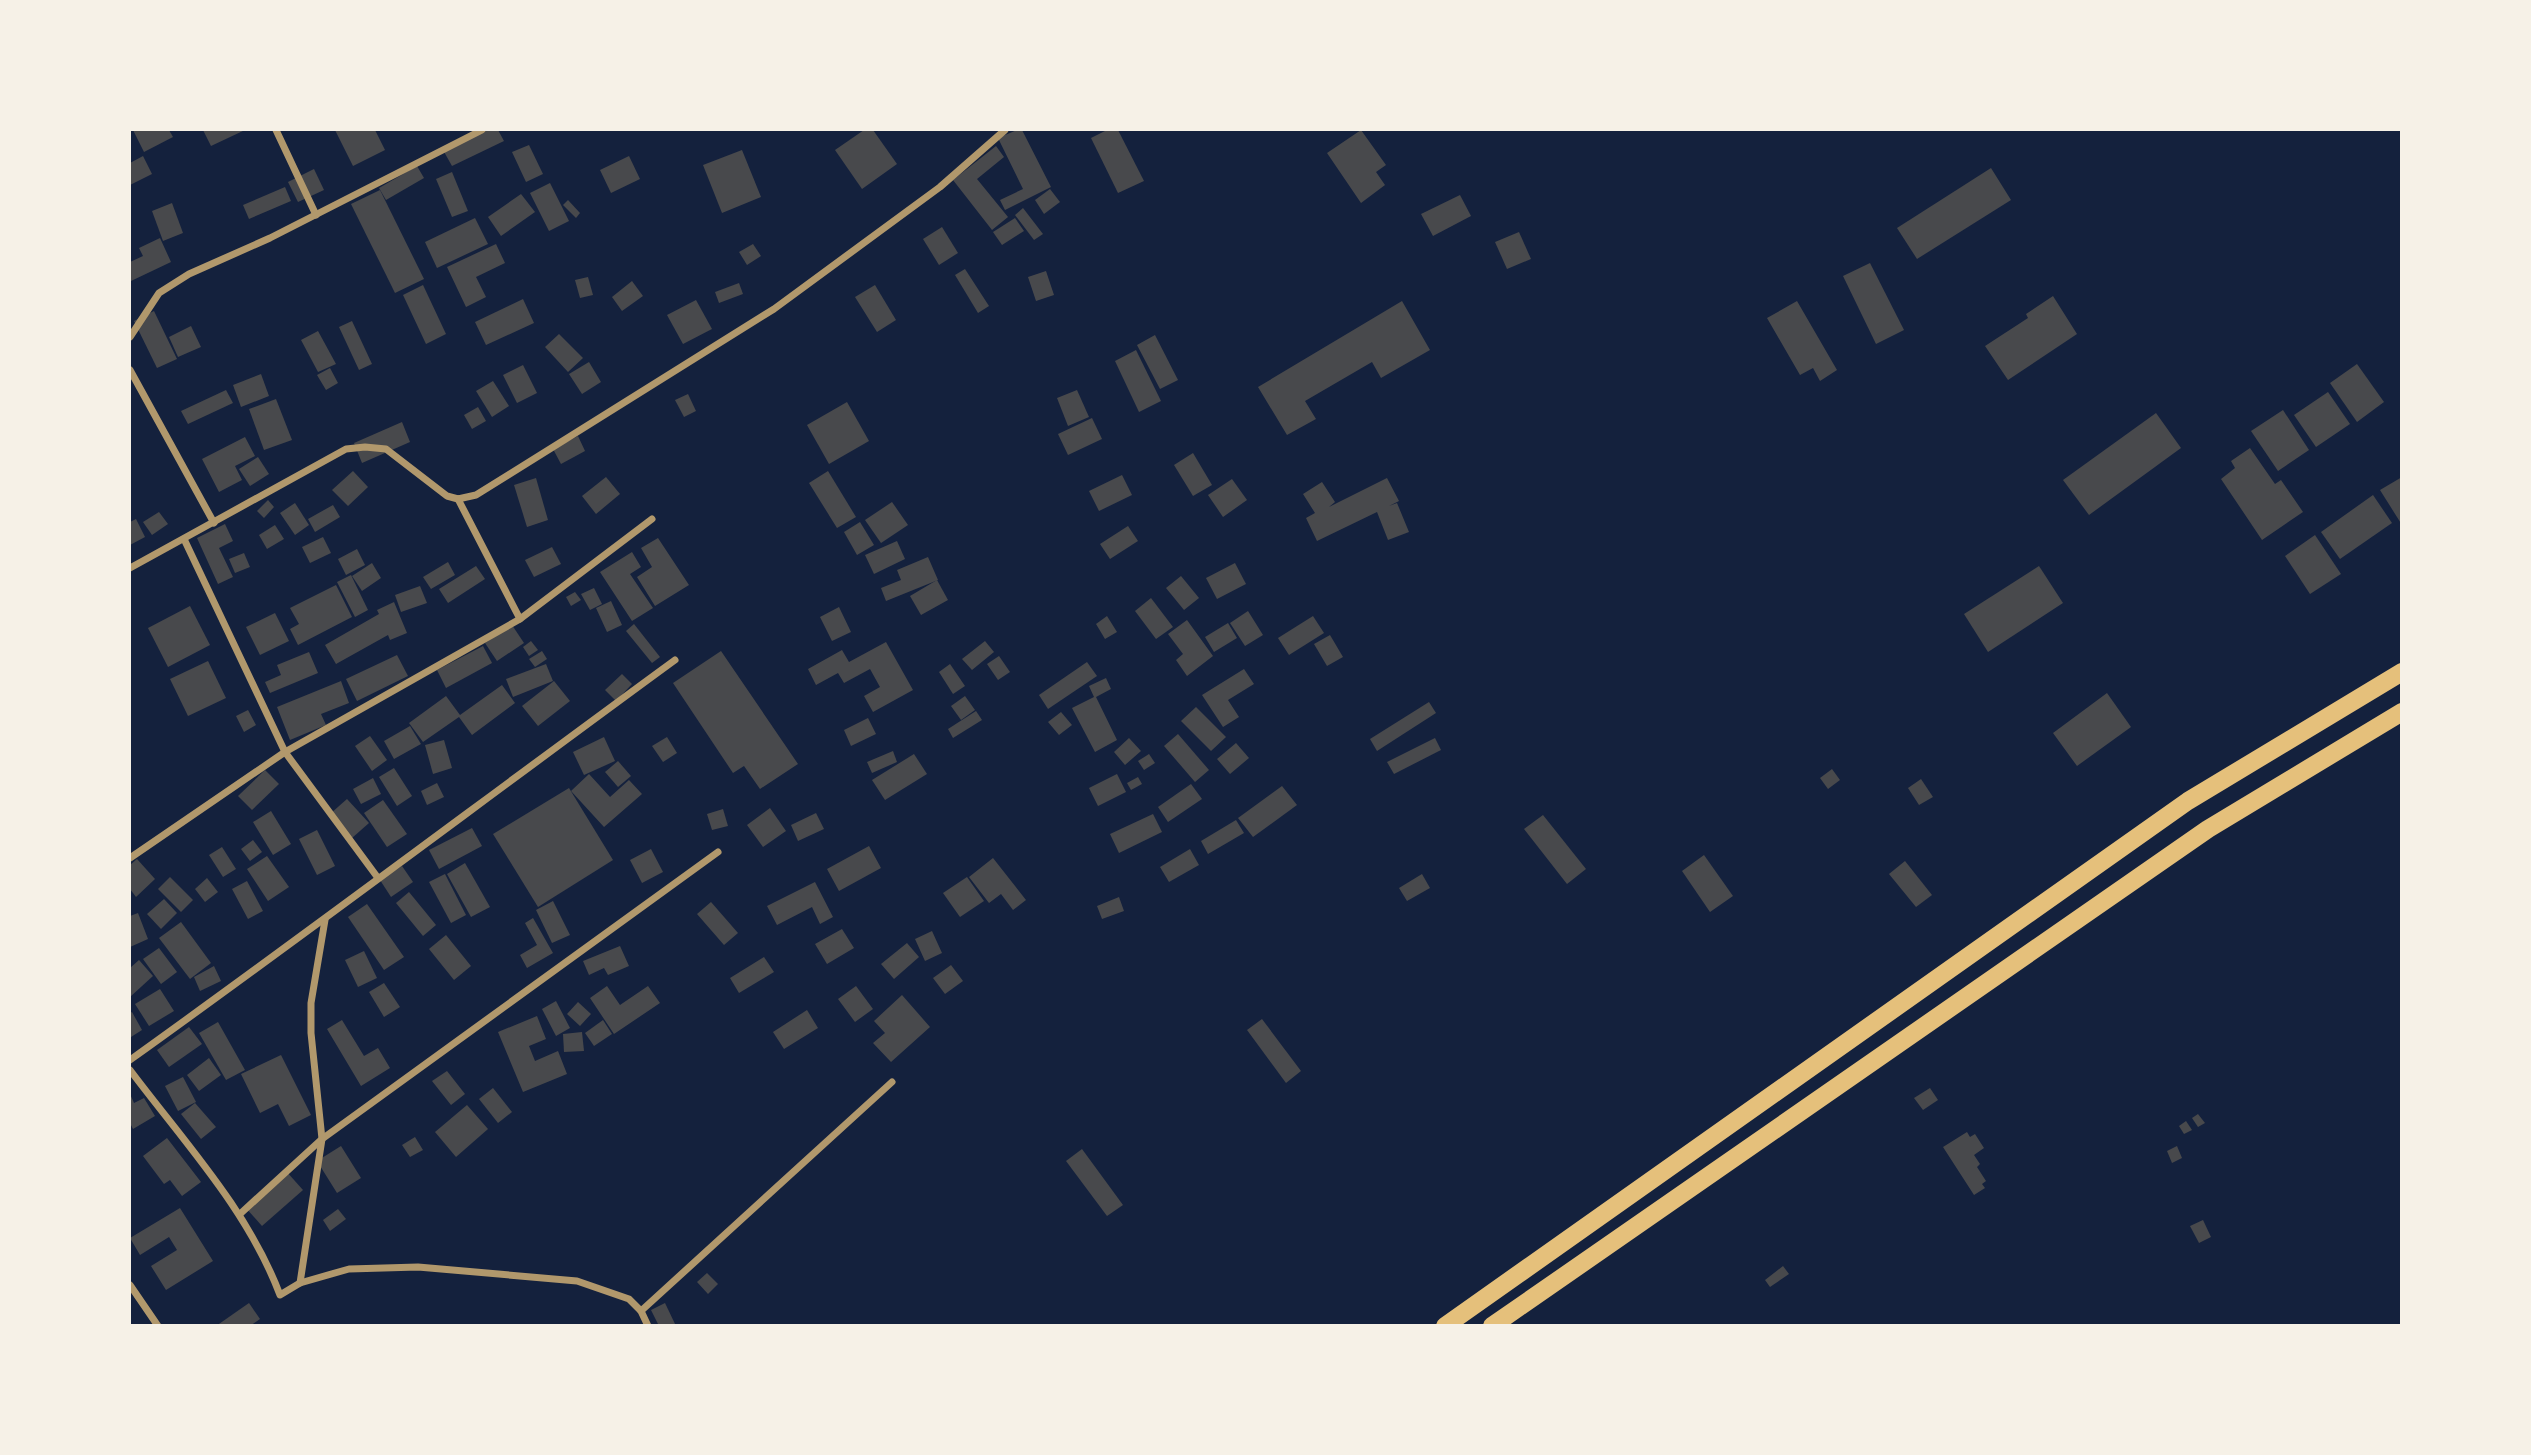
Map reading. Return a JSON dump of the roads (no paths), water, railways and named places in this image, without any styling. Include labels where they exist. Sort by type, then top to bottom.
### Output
[{"type":"main road","points":[[1446,1325],[2188,801],[2402,672]]},
{"type":"main road","points":[[1492,1325],[2208,829],[2402,712]]},
{"type":"street","points":[[276,130],[316,215]]},
{"type":"street","points":[[130,337],[159,293],[189,274],[316,215],[482,130]]},
{"type":"street","points":[[130,568],[346,449],[386,449],[447,496],[458,499],[476,495],[774,309],[940,187],[1005,130]]},
{"type":"street","points":[[130,370],[214,523]]},
{"type":"street","points":[[458,499],[520,619]]},
{"type":"street","points":[[130,858],[285,752],[520,619],[652,519]]},
{"type":"street","points":[[184,539],[285,752],[378,878]]},
{"type":"street","points":[[130,1060],[325,920],[378,878],[675,660]]},
{"type":"street","points":[[240,1214],[322,1139],[718,852]]},
{"type":"street","points":[[300,1283],[322,1139],[311,1033],[311,1003],[325,920]]},
{"type":"street","points":[[130,1070],[240,1214],[271,1270],[280,1295],[300,1283],[349,1269],[432,1268],[577,1281],[629,1299],[641,1311],[648,1325]]},
{"type":"street","points":[[641,1311],[892,1082]]},
{"type":"street","points":[[130,1285],[158,1325]]}]
